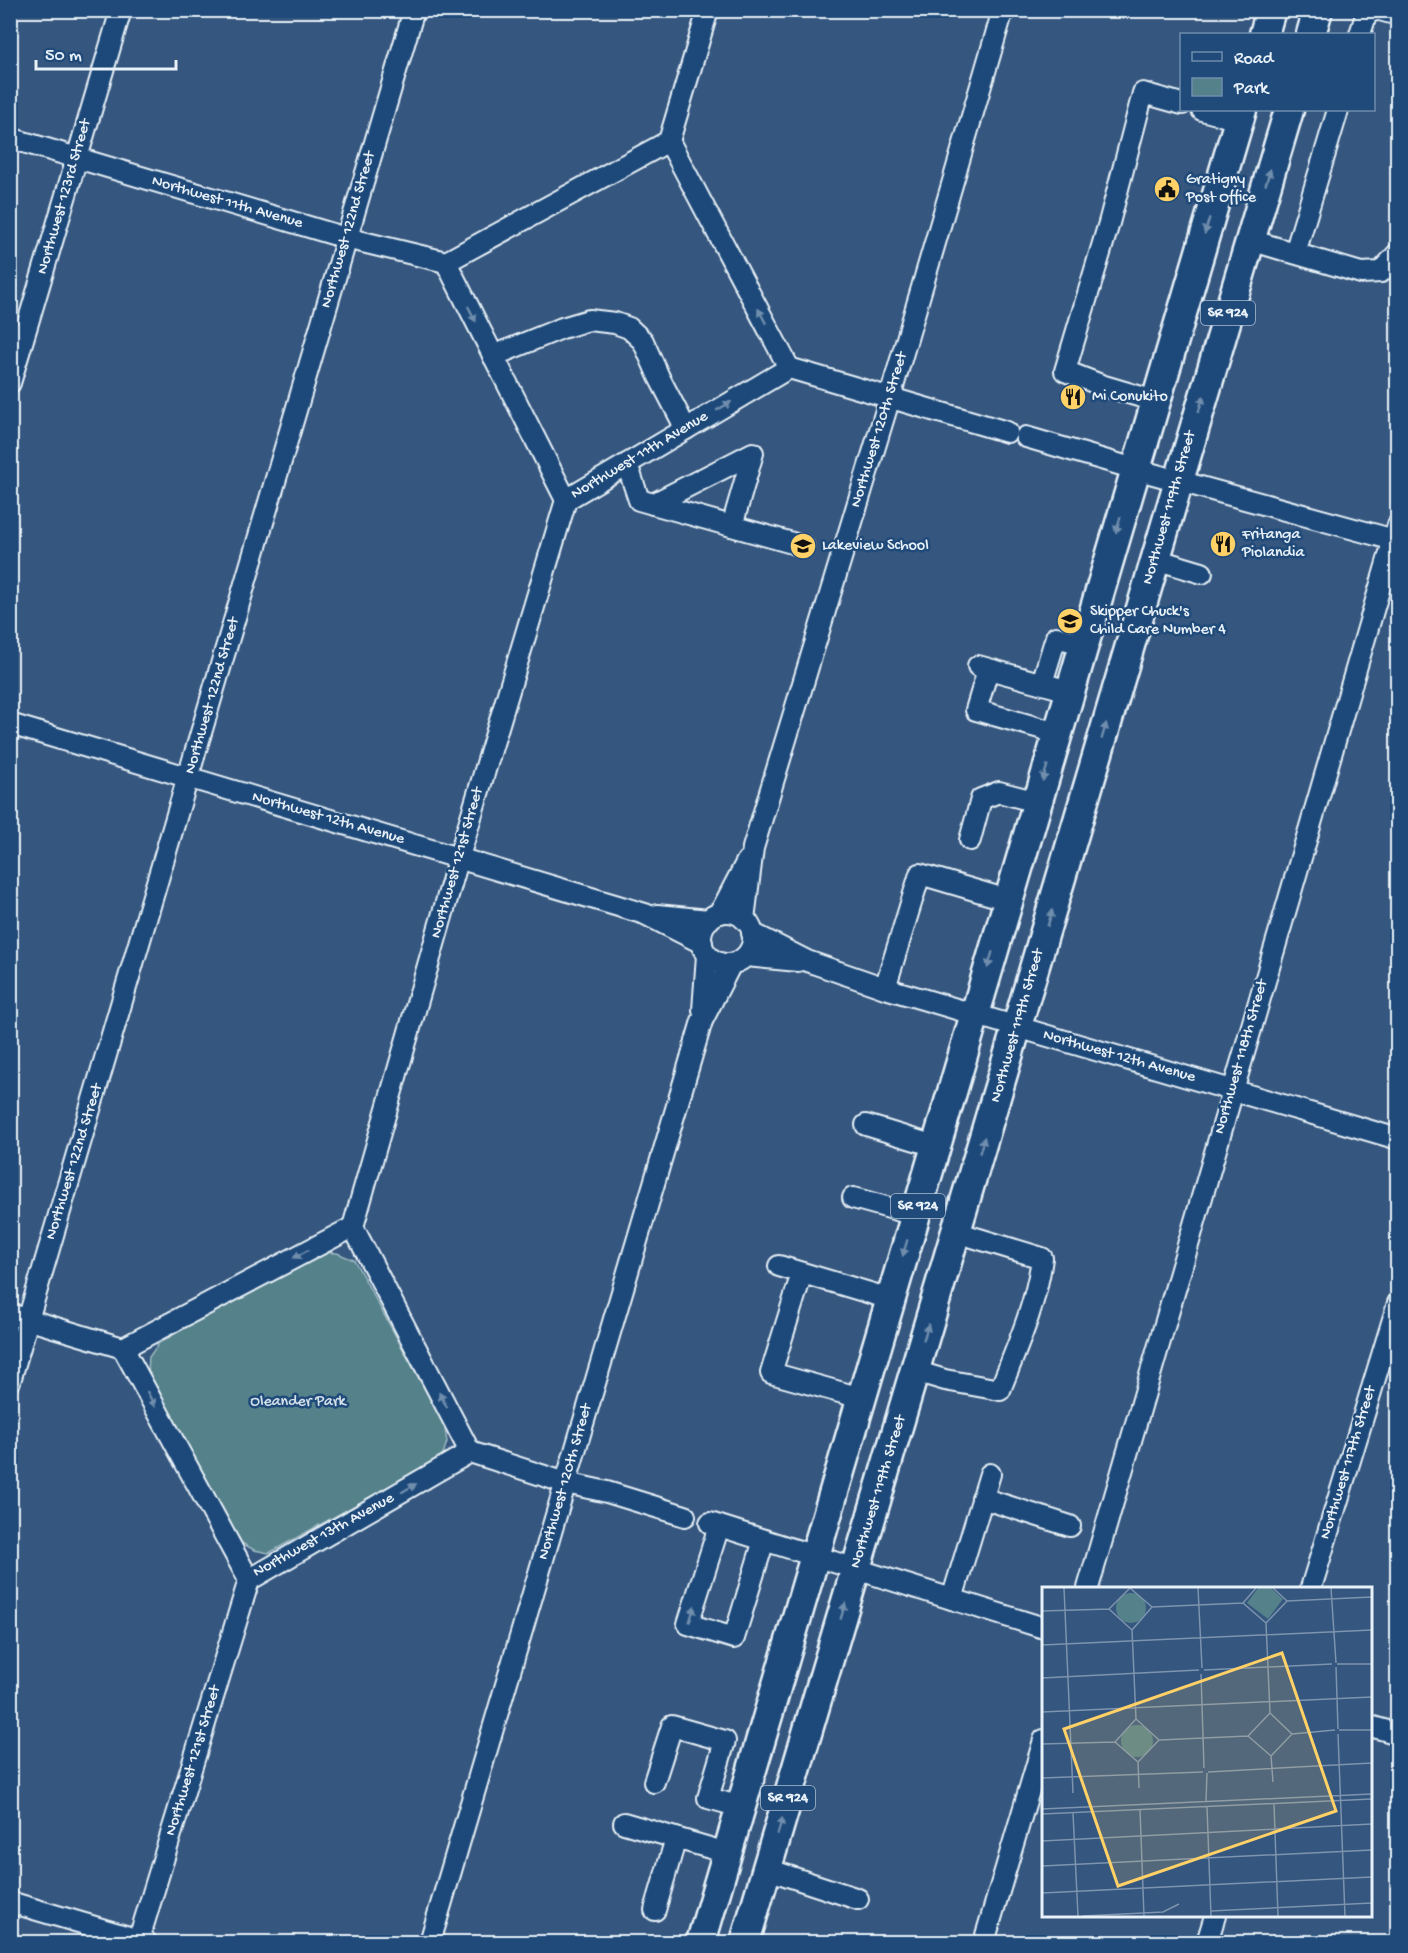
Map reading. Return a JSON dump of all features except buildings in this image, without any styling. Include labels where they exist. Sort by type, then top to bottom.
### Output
[{"type":"highway","points":[[1264,33],[1271,10]]},
{"type":"highway","points":[[1311,33],[1318,10]]},
{"type":"highway","name":"Northwest 119th Street","points":[[745,1942],[1289,111]]},
{"type":"highway","name":"SR 924","points":[[701,1942],[1240,115]]},
{"type":"street","name":"Northwest 123rd Street","points":[[10,383],[120,10]]},
{"type":"street","name":"Northwest 122nd Street","points":[[10,1382],[20,1317],[189,778],[414,10]]},
{"type":"street","points":[[708,10],[669,141],[789,368],[1006,432]]},
{"type":"street","name":"Northwest 120th Street","points":[[715,917],[753,848],[890,397],[1003,10]]},
{"type":"street","points":[[1360,33],[1367,12],[1379,10],[1398,15]]},
{"type":"street","points":[[1155,401],[1101,385],[1065,371],[1109,223],[1143,93],[1180,103]]},
{"type":"street","points":[[1214,111],[1240,115]]},
{"type":"street","points":[[1295,253],[1338,111]]},
{"type":"street","name":"Northwest 11th Avenue","points":[[10,138],[346,238],[446,262],[566,500],[789,368]]},
{"type":"street","points":[[446,262],[669,141]]},
{"type":"street","points":[[1250,240],[1361,273],[1381,272],[1398,253]]},
{"type":"street","points":[[493,356],[562,328],[589,320],[615,323],[629,328],[643,341],[686,429]]},
{"type":"street","points":[[1026,437],[1178,481],[1396,535]]},
{"type":"street","points":[[653,504],[753,453],[732,526]]},
{"type":"street","points":[[627,464],[639,500],[803,546]]},
{"type":"street","name":"Northwest 121st Street","points":[[353,1227],[459,857],[566,500]]},
{"type":"street","name":"Northwest 118th Street","points":[[1088,1587],[1396,535]]},
{"type":"street","points":[[1155,559],[1202,573]]},
{"type":"street","points":[[1042,683],[1056,637],[1083,644]]},
{"type":"street","points":[[1057,733],[976,710],[981,673],[1042,683],[1070,691]]},
{"type":"street","name":"Northwest 12th Avenue","points":[[10,724],[645,914],[705,949]]},
{"type":"street","points":[[970,840],[981,799],[999,792],[1036,802]]},
{"type":"street","name":"Northwest 120th Street","points":[[748,926],[753,848]]},
{"type":"street","points":[[885,988],[920,874],[1008,900]]},
{"type":"street","name":"Northwest 12th Avenue","points":[[645,914],[715,917]]},
{"type":"street","points":[[737,914],[748,926],[753,941],[738,960],[722,964],[714,961],[705,949],[703,930],[715,917],[737,914]]},
{"type":"street","name":"Northwest 12th Avenue","points":[[748,926],[807,962],[885,988],[1398,1139]]},
{"type":"street","name":"Northwest 120th Street","points":[[430,1942],[702,1021],[705,949]]},
{"type":"street","name":"Northwest 120th Street","points":[[702,1021],[738,960]]},
{"type":"street","name":"Northwest 12th Avenue","points":[[738,960],[807,962]]},
{"type":"street","points":[[866,1125],[935,1146]]},
{"type":"street","points":[[853,1198],[915,1215]]},
{"type":"street","points":[[20,1317],[123,1348],[353,1227],[470,1452],[566,1483],[607,1492],[685,1516]]},
{"type":"street","points":[[915,1371],[945,1380],[1000,1390],[1031,1310],[1039,1282],[1042,1258],[956,1232]]},
{"type":"street","points":[[779,1266],[890,1299]]},
{"type":"street","points":[[802,1273],[771,1373],[861,1398]]},
{"type":"street","name":"Northwest 117th Street","points":[[1311,1587],[1398,1303]]},
{"type":"street","name":"Northwest 13th Avenue","points":[[123,1348],[249,1580],[470,1452]]},
{"type":"street","points":[[952,1599],[990,1474]]},
{"type":"street","points":[[982,1498],[1070,1526]]},
{"type":"street","points":[[764,1540],[734,1638],[688,1624],[715,1525],[815,1555],[1042,1627]]},
{"type":"street","name":"Northwest 121st Street","points":[[141,1942],[249,1580]]},
{"type":"street","points":[[654,1782],[672,1726],[725,1741],[708,1798],[741,1807]]},
{"type":"street","points":[[1372,1726],[1398,1734]]},
{"type":"street","points":[[984,1942],[1042,1747]]},
{"type":"street","points":[[624,1823],[727,1853]]},
{"type":"street","points":[[655,1910],[676,1838]]},
{"type":"street","points":[[767,1869],[858,1899]]},
{"type":"street","points":[[10,1902],[141,1942]]},
{"type":"street","points":[[1207,1942],[1215,1917]]},
{"type":"green space","name":"Oleander Park","points":[[317,1252],[337,1253],[354,1260],[444,1424],[447,1442],[442,1457],[269,1553],[254,1550],[240,1542],[148,1372],[149,1357],[159,1343]]},
{"type":"place","name":"Gratigny Post Office","points":[[1167,189]]},
{"type":"place","name":"Mi Conukito","points":[[1073,397]]},
{"type":"place","name":"Fritanga Piolandia","points":[[1223,544]]},
{"type":"place","name":"Lakeview School","points":[[803,546]]},
{"type":"place","name":"Skipper Chuck's Child Care Number 4","points":[[1070,621]]}]
